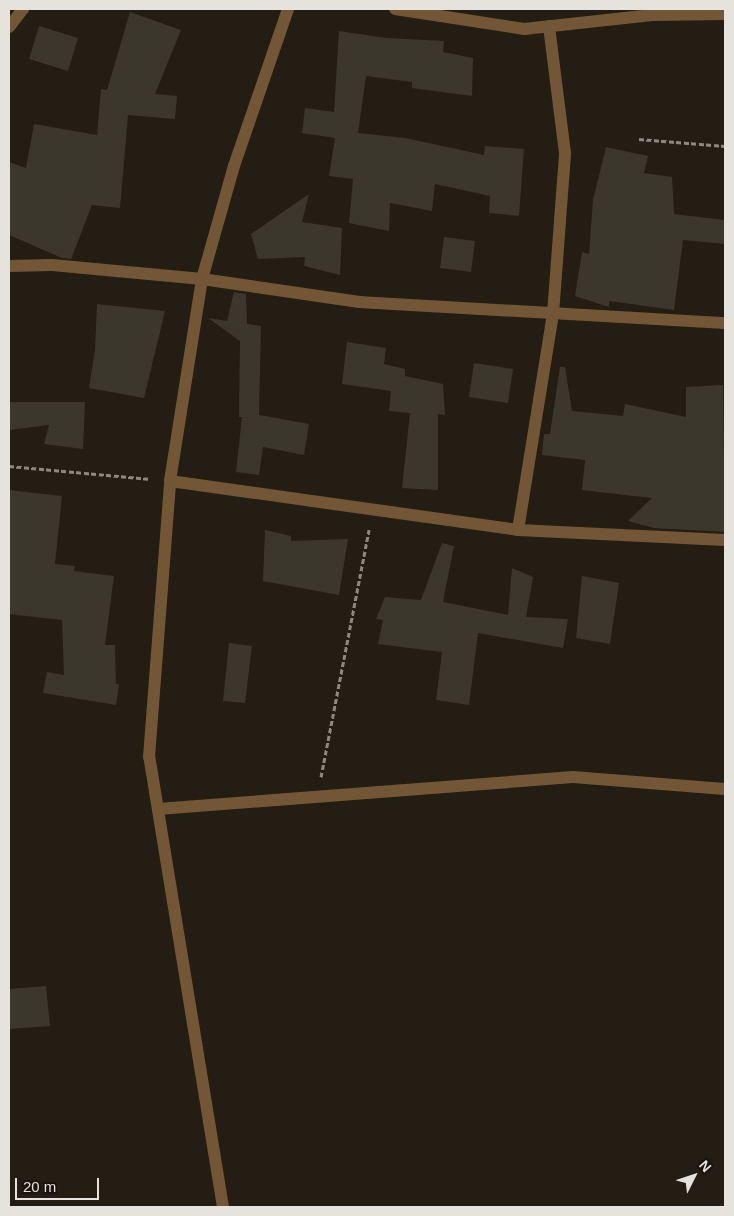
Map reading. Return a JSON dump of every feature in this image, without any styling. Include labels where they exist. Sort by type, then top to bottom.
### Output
[{"type":"street","points":[[9,27],[23,9]]},
{"type":"street","points":[[223,1207],[149,757],[170,481],[202,279],[234,166],[288,9]]},
{"type":"street","points":[[395,9],[524,29],[652,14],[725,14]]},
{"type":"street","points":[[518,530],[553,314],[565,153],[549,26]]},
{"type":"street","points":[[9,266],[52,265],[202,279],[359,302],[725,323]]},
{"type":"street","points":[[170,481],[518,530],[725,540]]},
{"type":"street","points":[[158,810],[573,777],[725,789]]},
{"type":"path","points":[[639,139],[725,146]]},
{"type":"path","points":[[9,466],[170,481]]},
{"type":"path","points":[[317,797],[373,510]]},
{"type":"building","points":[[130,12],[181,30],[155,94],[177,96],[175,119],[128,115],[120,208],[92,205],[71,259],[62,258],[9,235],[9,162],[26,168],[34,124],[97,135],[101,89],[107,90]]},
{"type":"building","points":[[39,26],[78,38],[68,71],[29,59]]},
{"type":"building","points":[[339,31],[386,38],[444,41],[443,52],[473,58],[472,96],[412,88],[412,82],[366,76],[358,133],[405,138],[484,155],[485,146],[524,149],[519,216],[489,213],[490,196],[435,184],[432,211],[390,203],[389,231],[349,223],[353,179],[329,176],[335,138],[302,133],[305,108],[334,112]]},
{"type":"building","points":[[606,147],[648,156],[644,173],[672,177],[674,214],[725,220],[725,244],[683,240],[674,310],[609,301],[609,307],[575,296],[582,252],[589,254],[593,200]]},
{"type":"building","points":[[309,194],[302,222],[342,228],[340,275],[304,266],[305,257],[258,259],[251,234]]},
{"type":"building","points":[[444,237],[475,241],[471,272],[440,268]]},
{"type":"building","points":[[234,292],[246,294],[247,324],[261,326],[259,415],[309,424],[304,455],[263,447],[259,475],[236,472],[242,417],[239,417],[240,341],[208,318],[227,321]]},
{"type":"building","points":[[97,304],[165,311],[144,398],[89,388],[95,350]]},
{"type":"building","points":[[347,342],[386,348],[384,364],[405,369],[405,376],[443,384],[445,415],[438,414],[438,490],[402,488],[410,413],[389,411],[391,391],[342,384]]},
{"type":"building","points":[[474,363],[513,369],[508,403],[469,397]]},
{"type":"building","points":[[560,367],[565,367],[572,411],[623,416],[625,404],[686,417],[686,387],[723,385],[725,532],[654,528],[628,521],[652,498],[582,490],[585,460],[542,455],[544,434],[550,434]]},
{"type":"building","points":[[9,402],[85,402],[83,449],[44,444],[49,425],[9,430]]},
{"type":"building","points":[[9,490],[62,496],[55,564],[75,566],[74,571],[114,576],[105,645],[115,645],[116,684],[119,684],[116,705],[43,693],[47,672],[64,675],[62,620],[9,614]]},
{"type":"building","points":[[265,530],[291,536],[291,541],[348,539],[339,595],[263,581]]},
{"type":"building","points":[[442,543],[454,546],[443,602],[508,615],[512,568],[533,577],[526,617],[568,619],[563,648],[478,633],[469,705],[436,700],[442,652],[378,644],[383,620],[376,619],[385,597],[421,600]]},
{"type":"building","points":[[582,576],[619,583],[610,644],[576,638]]},
{"type":"building","points":[[229,643],[252,646],[245,703],[223,701]]},
{"type":"building","points":[[46,986],[50,1026],[9,1029],[9,989]]}]
